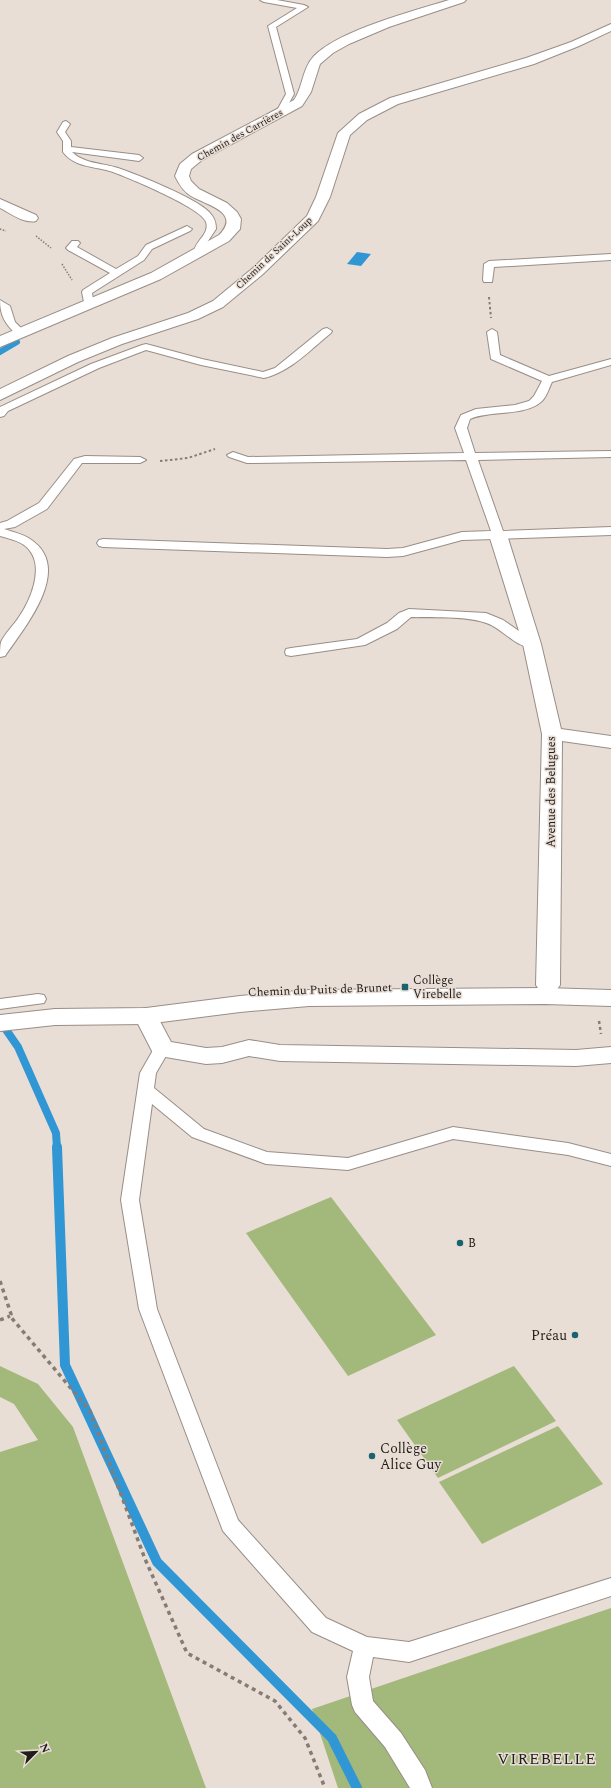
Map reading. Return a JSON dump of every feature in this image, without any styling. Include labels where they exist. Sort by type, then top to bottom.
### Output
[{"type":"street","name":"Chemin des Carrières","points":[[0,342],[20,332],[89,305],[156,276],[224,238],[233,228],[234,219],[230,212],[222,206],[194,192],[182,176],[185,167],[197,157],[298,103],[303,97],[314,65],[328,51],[348,40],[376,29],[460,0]]},
{"type":"street","name":"Chemin de Saint-Loup","points":[[0,395],[73,359],[117,341],[193,316],[218,304],[258,271],[313,218],[322,197],[344,133],[363,117],[394,101],[530,61],[575,44],[611,27]]},
{"type":"street","points":[[0,203],[30,218]]},
{"type":"street","name":"Avenue des Belugues","points":[[498,535],[532,644],[552,734],[548,985]]},
{"type":"street","points":[[552,734],[611,742]]},
{"type":"street","name":"Chemin du Puits de Brunet","points":[[55,1017],[141,1003],[284,989],[611,984]]},
{"type":"street","name":"Chemin du Puits de Brunet","points":[[0,1023],[35,1009],[55,1017],[146,1016],[248,1003],[309,998],[530,996],[611,998]]},
{"type":"street","points":[[146,1016],[162,1049],[206,1056],[222,1055],[249,1048],[296,1054],[576,1058],[611,1055]]},
{"type":"lane","points":[[264,0],[304,7],[272,26],[290,94],[279,114]]},
{"type":"lane","points":[[66,124],[61,132],[67,141],[68,149],[66,152],[77,161],[116,170],[198,207],[207,214],[212,222],[212,228],[210,234],[199,246],[199,252]]},
{"type":"lane","points":[[68,149],[140,158]]},
{"type":"lane","points":[[89,305],[87,292],[140,258],[149,247],[187,229]]},
{"type":"lane","points":[[75,243],[71,248],[116,273]]},
{"type":"lane","points":[[488,280],[489,264],[611,257]]},
{"type":"lane","points":[[0,303],[6,308],[10,323],[20,332]]},
{"type":"lane","points":[[2,410],[95,366],[129,352],[146,347],[201,362],[264,375],[280,370],[327,331]]},
{"type":"lane","points":[[492,332],[495,357],[548,380],[611,362]]},
{"type":"lane","points":[[498,535],[461,428],[464,417],[476,412],[516,408],[533,403],[538,398],[548,380]]},
{"type":"lane","points":[[233,455],[247,460],[611,454]]},
{"type":"lane","points":[[0,527],[11,524],[43,506],[78,461],[85,459],[140,460]]},
{"type":"lane","points":[[103,543],[387,553],[402,552],[462,536],[611,531]]},
{"type":"lane","points":[[0,532],[27,541],[39,553],[42,568],[38,593],[28,614],[0,653]]},
{"type":"lane","points":[[291,652],[360,642],[392,626],[403,616],[409,613],[482,616],[498,623],[519,638],[532,644]]},
{"type":"lane","points":[[0,1004],[35,1009]]},
{"type":"lane","points":[[162,1049],[148,1073],[130,1200],[148,1308],[230,1525],[319,1625],[365,1646],[409,1652],[611,1587]]},
{"type":"lane","points":[[145,1089],[198,1133],[266,1158],[348,1164],[453,1133],[568,1149],[611,1160]]},
{"type":"lane","points":[[365,1646],[358,1677],[363,1705],[393,1740],[421,1788]]},
{"type":"path","points":[[0,229],[10,232]]},
{"type":"path","points":[[35,235],[51,248]]},
{"type":"path","points":[[59,260],[89,305]]},
{"type":"path","points":[[488,280],[492,332]]},
{"type":"path","points":[[140,460],[173,462],[197,457],[220,447]]},
{"type":"path","points":[[0,1281],[11,1314],[10,1316],[90,1410],[146,1559],[187,1653],[275,1701],[305,1738],[325,1788]]},
{"type":"path","points":[[0,1320],[10,1316]]},
{"type":"green space","points":[[331,1197],[436,1335],[348,1376],[246,1233]]},
{"type":"green space","points":[[0,1366],[38,1384],[73,1427],[206,1788],[0,1788],[0,1452],[38,1440],[14,1404],[0,1397]]},
{"type":"green space","points":[[514,1366],[556,1421],[438,1478],[397,1420]]},
{"type":"green space","points":[[558,1426],[603,1484],[482,1544],[439,1482]]},
{"type":"green space","points":[[611,1608],[611,1788],[338,1788],[312,1709]]},
{"type":"water","points":[[357,252],[371,254],[361,266],[347,264]]},
{"type":"waterway","points":[[0,352],[17,342]]},
{"type":"waterway","points":[[0,1021],[18,1047],[56,1133],[57,1148]]},
{"type":"waterway","points":[[57,1147],[65,1365],[157,1562],[332,1738],[357,1788]]},
{"type":"place","name":"Collège Virebelle","points":[[405,987]]},
{"type":"place","name":"B","points":[[460,1243]]},
{"type":"place","name":"Préau","points":[[575,1335]]},
{"type":"place","name":"Collège Alice Guy","points":[[372,1456]]},
{"type":"district","name":"VIREBELLE","points":[[547,1759]]}]
